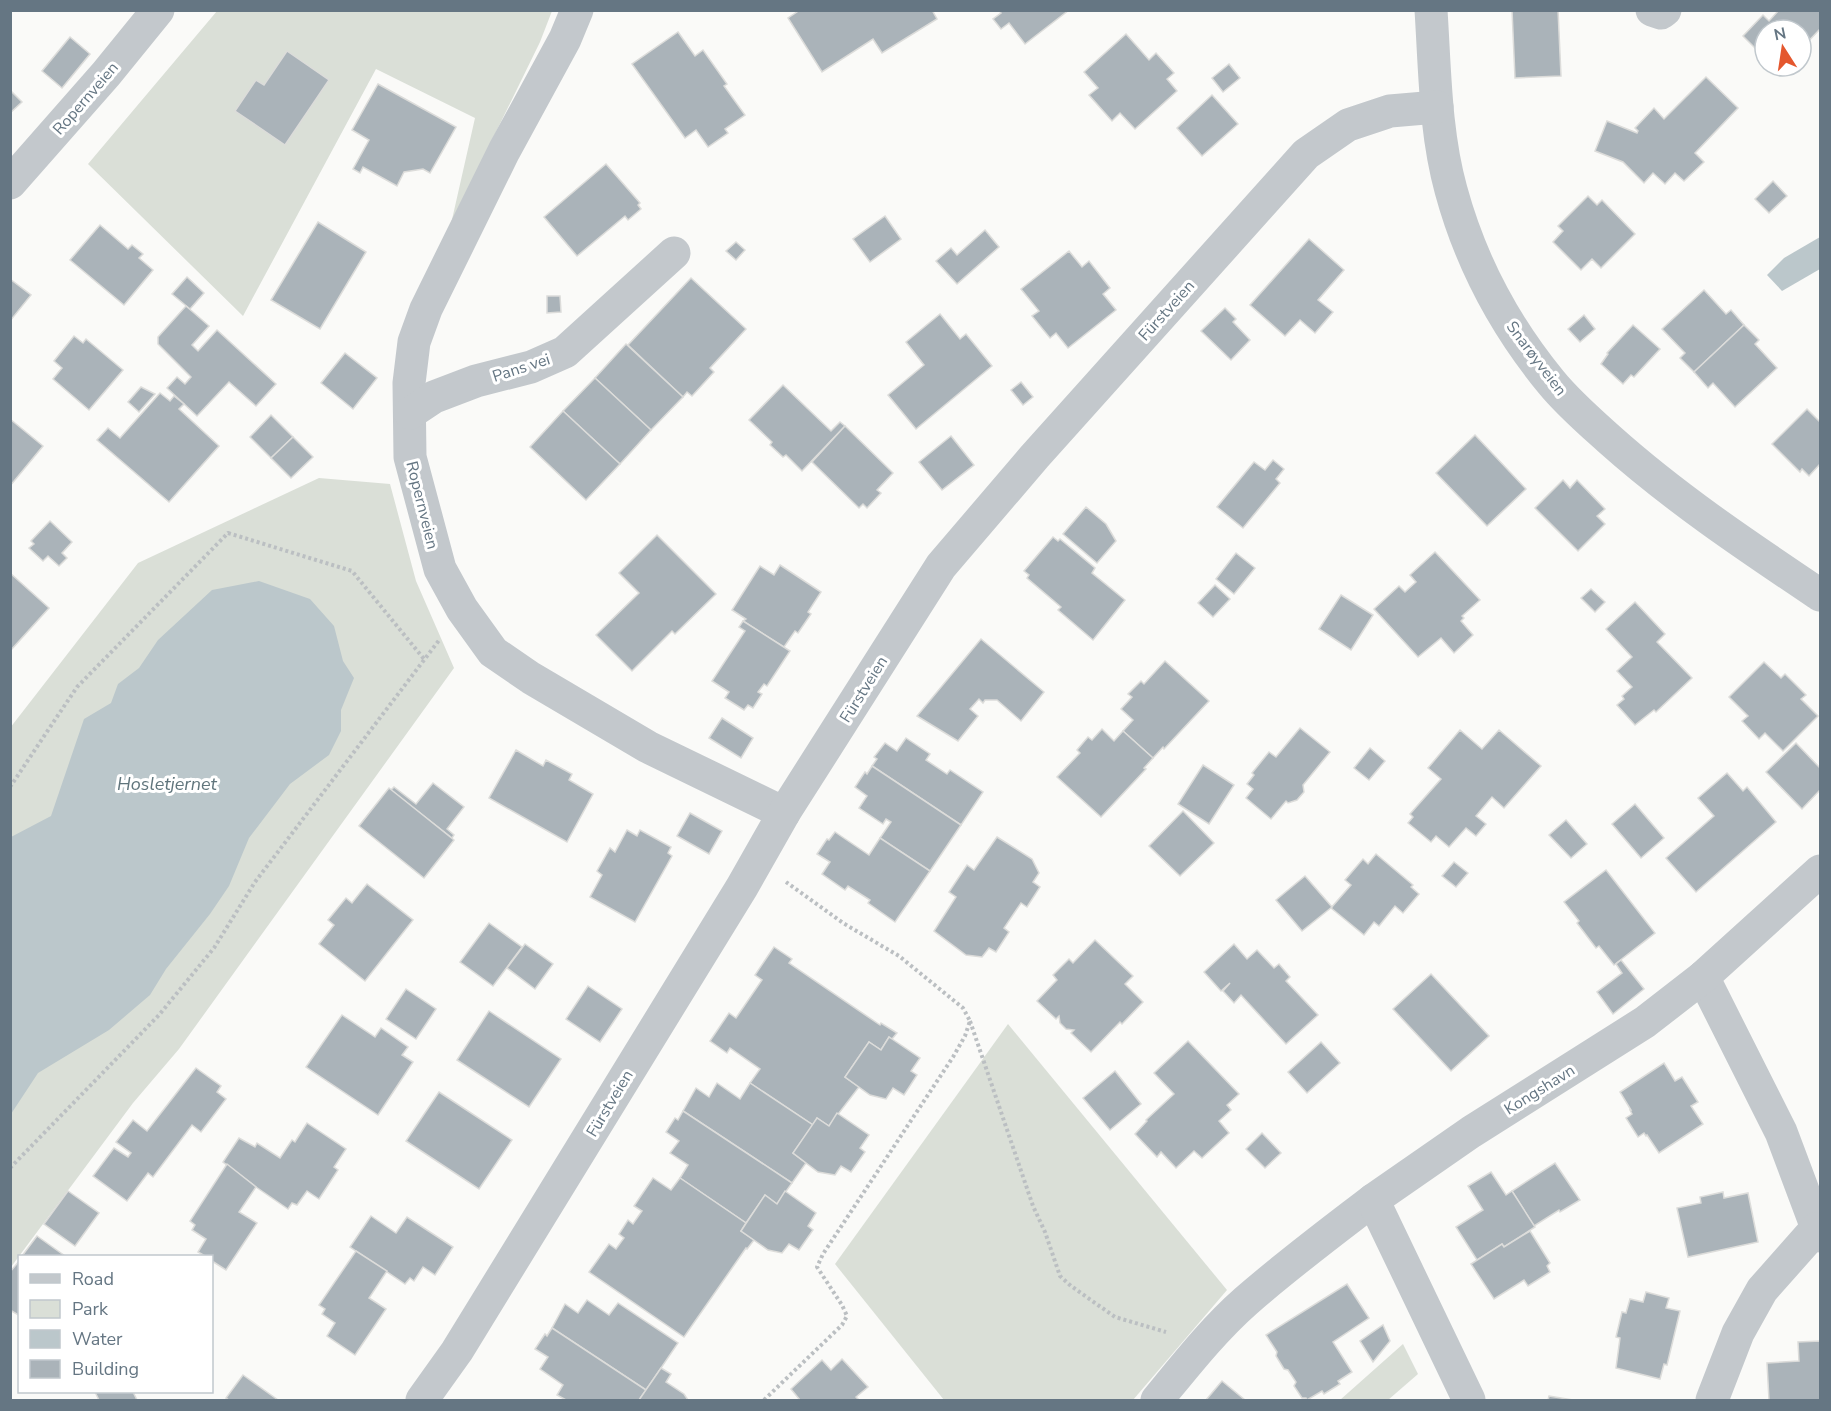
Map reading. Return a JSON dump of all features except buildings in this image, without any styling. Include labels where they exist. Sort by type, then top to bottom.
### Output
[{"type":"street","name":"Ropernveien","points":[[10,183],[106,74],[158,10]]},
{"type":"street","name":"Ropernveien","points":[[578,10],[565,39],[504,151],[426,309],[414,342],[409,382],[410,457],[440,569],[462,609],[493,652],[531,678],[648,747],[784,813]]},
{"type":"street","name":"Snarøyveien","points":[[1431,10],[1441,144],[1450,189],[1463,230],[1481,273],[1502,312],[1551,382],[1594,425],[1670,490],[1732,536],[1821,595]]},
{"type":"street","points":[[1652,10],[1661,13],[1665,10]]},
{"type":"street","name":"Fürstveien","points":[[422,1401],[457,1351],[757,861],[784,813],[941,566],[1035,456],[1306,154],[1348,125],[1390,111],[1437,106]]},
{"type":"street","name":"Pans vei","points":[[410,413],[434,397],[476,381],[531,367],[565,352],[674,254]]},
{"type":"street","name":"Kongshavn","points":[[1157,1401],[1203,1343],[1245,1302],[1295,1260],[1374,1200],[1471,1132],[1645,1022],[1703,977],[1821,871]]},
{"type":"street","points":[[1703,977],[1781,1132],[1818,1232],[1762,1290],[1738,1333],[1712,1401]]},
{"type":"street","points":[[1374,1200],[1469,1401]]},
{"type":"path","points":[[10,787],[77,687],[228,533],[352,571],[424,659]]},
{"type":"path","points":[[10,1168],[159,1015],[214,948],[255,882],[462,609]]},
{"type":"path","points":[[757,861],[843,923],[899,956],[963,1008],[970,1021],[1033,1206],[1045,1232],[1060,1276],[1115,1317],[1203,1343]]},
{"type":"path","points":[[764,1401],[842,1325],[847,1316],[817,1267],[823,1254],[953,1057],[965,1036],[970,1021]]},
{"type":"green space","points":[[217,11],[552,11],[540,42],[451,224],[475,118],[376,69],[243,316],[88,164]]},
{"type":"green space","points":[[319,478],[390,484],[416,581],[454,668],[179,1049],[133,1103],[11,1267],[10,728],[138,563]]},
{"type":"green space","points":[[1008,1024],[1227,1290],[1133,1400],[944,1400],[835,1264]]},
{"type":"green space","points":[[1403,1344],[1418,1374],[1388,1400],[1340,1400]]},
{"type":"water","points":[[1820,237],[1820,269],[1782,291],[1767,275],[1784,258]]},
{"type":"water","name":"Hosletjernet","points":[[259,581],[310,599],[334,626],[343,661],[354,678],[341,710],[341,731],[329,755],[290,784],[249,838],[229,886],[166,969],[150,995],[109,1030],[38,1073],[11,1114],[11,837],[51,816],[84,719],[111,703],[118,684],[139,668],[158,640],[212,590]]}]
